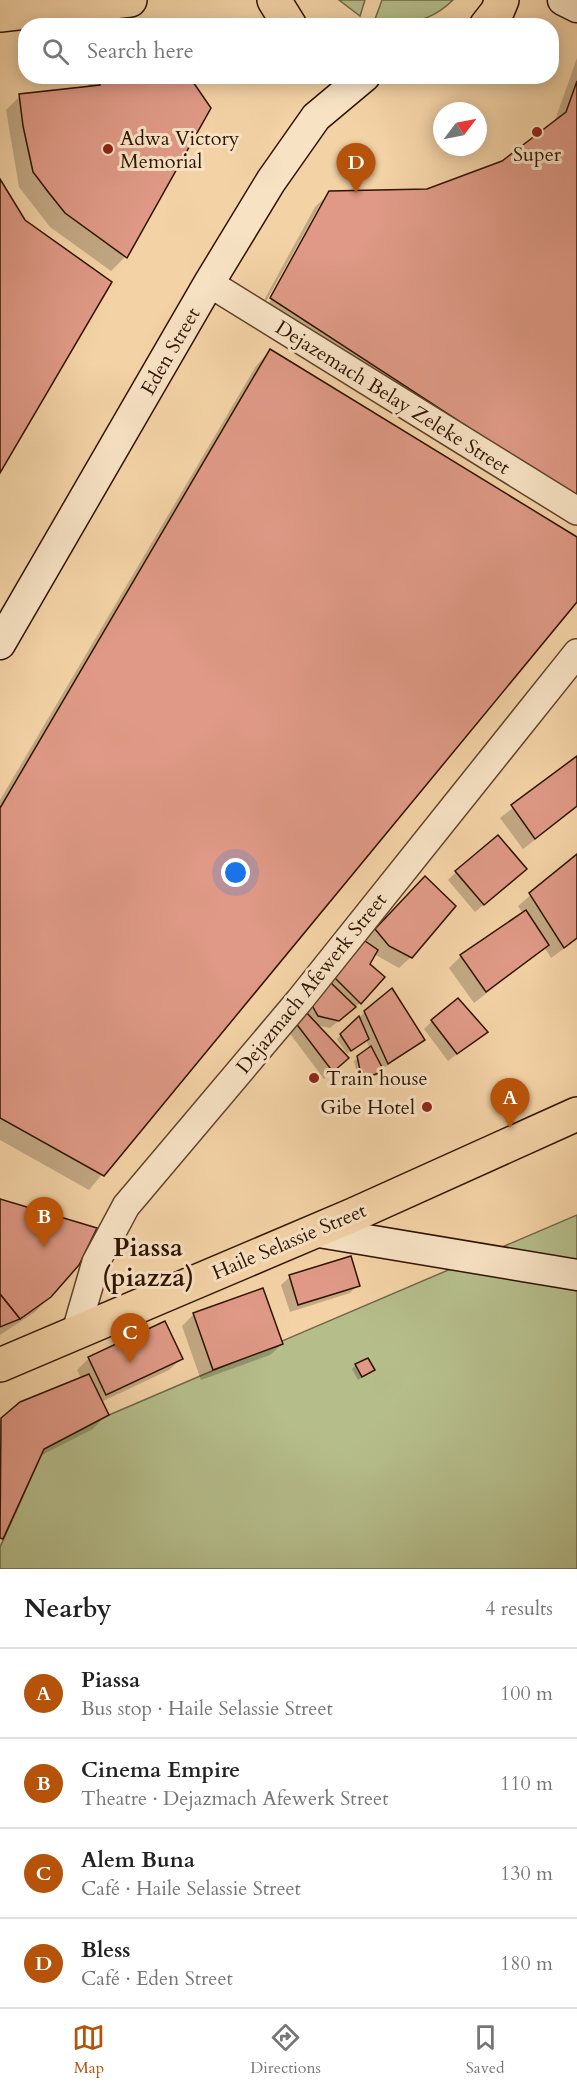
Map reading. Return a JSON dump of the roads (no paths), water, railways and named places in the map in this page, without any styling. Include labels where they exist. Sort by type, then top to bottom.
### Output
[{"type":"main road","points":[[0,15],[129,0]]},
{"type":"main road","points":[[274,0],[285,18]]},
{"type":"main road","points":[[492,18],[502,0]]},
{"type":"main road","points":[[563,0],[577,8]]},
{"type":"main road","name":"Eden Street","points":[[0,644],[209,283],[296,144],[316,117],[355,84]]},
{"type":"main road","name":"Haile Selassie Street","points":[[0,1365],[313,1231],[577,1114]]},
{"type":"main road","points":[[313,1231],[577,1275]]},
{"type":"street","name":"Dejazemach Belay Zeleke Street","points":[[209,283],[577,511]]},
{"type":"street","name":"Dejazmach Afewerk Street","points":[[76,1331],[96,1262],[126,1206],[299,1001],[396,876],[577,652]]},
{"type":"place","name":"Super","points":[[537,132]]},
{"type":"place","name":"Adwa Victory Memorial","points":[[108,149]]},
{"type":"place","name":"Bless","points":[[356,193]]},
{"type":"place","name":"Train house","points":[[314,1078]]},
{"type":"place","name":"Gibe Hotel","points":[[427,1107]]},
{"type":"place","name":"Piassa","points":[[510,1128]]},
{"type":"place","name":"Cinema Empire","points":[[44,1247]]},
{"type":"place","name":"Alem Buna","points":[[130,1363]]},
{"type":"district","name":"Piassa (piazza)","points":[[148,1262]]}]
